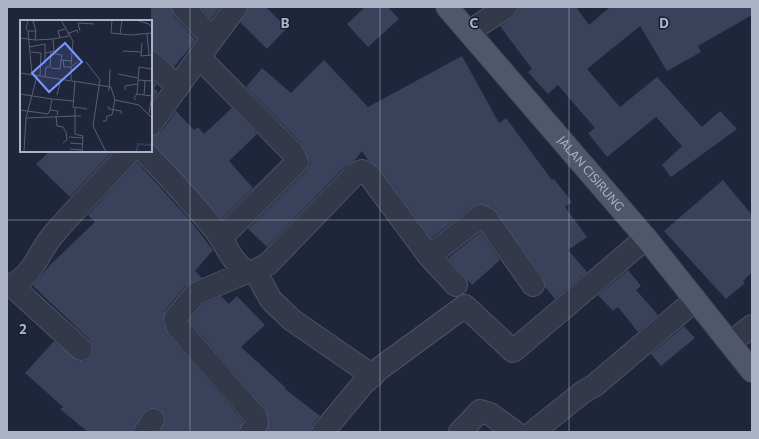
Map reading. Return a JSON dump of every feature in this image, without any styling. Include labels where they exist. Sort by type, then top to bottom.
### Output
[{"type":"main road","name":"JALAN CISIRUNG","points":[[447,7],[646,238],[752,371]]},
{"type":"street","points":[[183,7],[212,38]]},
{"type":"street","points":[[152,123],[236,7]]},
{"type":"street","points":[[469,32],[506,7]]},
{"type":"street","points":[[199,57],[292,152],[297,162],[221,238]]},
{"type":"street","points":[[152,63],[178,87]]},
{"type":"street","points":[[82,349],[9,286],[20,281],[34,265],[52,236],[129,152]]},
{"type":"street","points":[[145,152],[191,200],[221,238],[236,264],[251,272],[272,300],[292,320],[373,376]]},
{"type":"street","points":[[251,432],[257,424],[256,417],[177,326],[176,319],[194,294],[268,264],[355,174],[362,172],[369,175],[429,256],[456,284]]},
{"type":"street","points":[[429,256],[481,216],[487,219],[533,285]]},
{"type":"street","points":[[323,432],[362,385],[465,306],[513,351],[646,238]]},
{"type":"street","points":[[533,432],[583,392],[595,385],[695,300]]},
{"type":"street","points":[[730,342],[752,326]]},
{"type":"street","points":[[460,432],[480,411],[490,414],[515,432]]},
{"type":"building","points":[[151,7],[171,7],[174,16],[196,40],[174,67],[159,53],[152,50]]},
{"type":"building","points":[[200,7],[220,7],[211,19]]},
{"type":"building","points":[[248,7],[266,7],[287,28],[267,49],[240,22],[246,14]]},
{"type":"building","points":[[365,7],[388,7],[399,19],[368,47],[347,24]]},
{"type":"building","points":[[518,7],[576,7],[589,25],[610,7],[752,7],[752,15],[698,46],[701,52],[667,71],[640,26],[587,69],[620,107],[657,77],[702,127],[720,111],[737,129],[671,177],[662,165],[682,146],[656,117],[607,157],[588,133],[595,128],[558,85],[548,94],[528,72],[532,69],[500,26],[517,13]]},
{"type":"building","points":[[462,56],[499,123],[506,118],[552,180],[554,179],[572,202],[565,207],[587,237],[568,250],[587,272],[555,299],[545,287],[543,278],[493,208],[480,204],[474,206],[431,238],[379,168],[368,160],[362,151],[354,161],[346,165],[267,247],[248,229],[306,171],[310,163],[301,143],[246,87],[262,68],[291,93],[324,60],[368,107]]},
{"type":"building","points":[[152,80],[157,85],[154,88],[158,92],[152,101]]},
{"type":"building","points":[[232,108],[257,134],[229,161],[253,188],[222,219],[152,142],[152,136],[161,132],[176,111],[194,130],[198,127],[204,134]]},
{"type":"building","points":[[49,152],[112,152],[70,197],[36,164]]},
{"type":"building","points":[[137,162],[189,219],[213,250],[195,271],[202,278],[185,286],[165,311],[163,322],[168,334],[243,421],[239,432],[160,432],[165,421],[164,415],[160,410],[153,408],[147,409],[143,413],[135,425],[133,432],[88,432],[60,409],[63,407],[25,373],[54,341],[78,361],[84,361],[90,357],[93,351],[93,346],[90,340],[33,286],[50,265],[95,222],[88,215]]},
{"type":"building","points":[[723,180],[752,215],[752,272],[743,281],[745,283],[726,299],[664,231]]},
{"type":"building","points":[[481,232],[500,260],[472,285],[448,258]]},
{"type":"building","points":[[628,270],[641,286],[636,290],[658,315],[638,332],[618,307],[613,311],[598,295]]},
{"type":"building","points":[[221,296],[229,304],[237,296],[265,325],[241,347],[286,388],[285,389],[320,416],[313,424],[311,432],[266,432],[269,421],[265,409],[189,321],[203,304]]},
{"type":"building","points":[[684,326],[695,338],[661,366],[651,354]]}]
